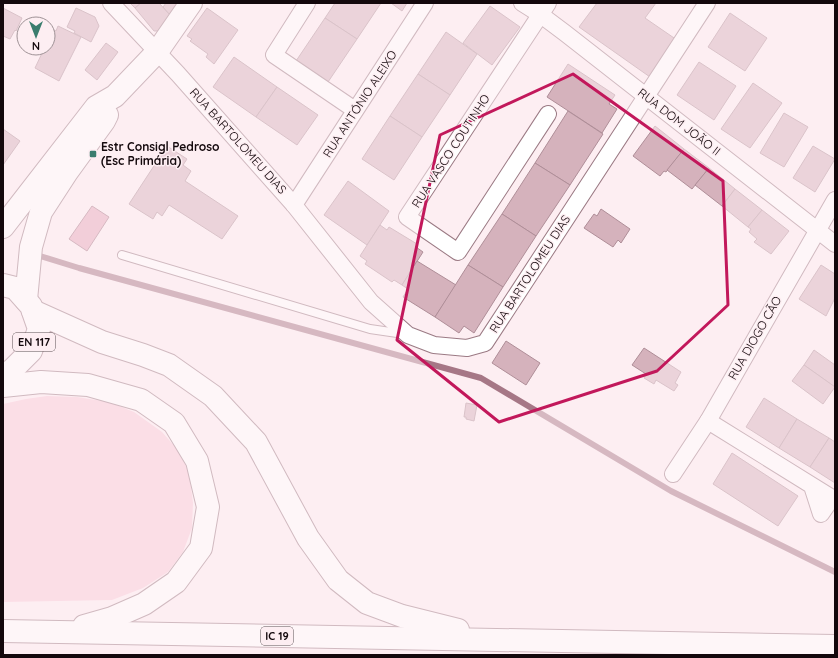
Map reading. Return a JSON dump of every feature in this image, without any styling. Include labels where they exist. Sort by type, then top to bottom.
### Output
[{"type":"main road","points":[[3,227],[96,107],[115,96],[157,52],[191,3]]},
{"type":"main road","points":[[29,305],[31,247],[41,212],[66,172],[104,121],[115,96]]},
{"type":"main road","points":[[3,285],[15,288],[29,305],[102,342],[169,365],[213,396],[256,442],[308,538],[338,580],[367,603],[402,616],[494,639]]},
{"type":"main road","name":"EN 117","points":[[3,375],[12,370],[31,351],[39,329],[29,305]]},
{"type":"main road","points":[[3,386],[41,382],[88,385],[141,400],[174,423],[197,461],[208,507],[201,548],[176,582],[144,604],[112,618],[60,632]]},
{"type":"main road","name":"IC 19","points":[[3,631],[835,646]]},
{"type":"street","name":"RUA BARTOLOMEU DIAS","points":[[111,3],[178,74],[294,205],[371,302],[408,335],[434,345],[467,348],[485,343],[708,3]]},
{"type":"street","points":[[307,3],[274,55],[355,110]]},
{"type":"street","name":"RUA ANTÓNIO ALEIXO","points":[[294,205],[425,3]]},
{"type":"street","name":"RUA DOM JOÃO II","points":[[522,3],[544,9],[646,96],[835,244]]},
{"type":"street","name":"RUA VASCO COUTINHO","points":[[544,9],[407,218],[458,252],[548,114]]},
{"type":"street","name":"RUA DIOGO CÃO","points":[[673,474],[708,421],[835,200]]},
{"type":"street","points":[[708,421],[812,486]]},
{"type":"lane","points":[[122,255],[370,329],[408,335]]},
{"type":"highlighted area","points":[[573,74],[723,181],[728,305],[657,371],[499,422],[397,340],[440,135]]},
{"type":"shaded area","points":[[92,206],[109,217],[87,251],[69,239]]},
{"type":"shaded area","points":[[47,396],[77,397],[109,402],[134,412],[162,432],[177,449],[189,472],[193,503],[192,528],[183,552],[168,572],[143,588],[112,600],[3,602],[3,404]]},
{"type":"building","points":[[130,3],[141,3],[135,8]]},
{"type":"building","points":[[141,3],[159,3],[171,16],[159,31],[154,31],[135,8]]},
{"type":"building","points":[[166,3],[181,3],[171,16],[163,7]]},
{"type":"building","points":[[335,3],[381,3],[357,39],[325,18]]},
{"type":"building","points":[[391,3],[407,3],[402,11]]},
{"type":"building","points":[[597,3],[656,3],[645,18],[677,40],[650,77],[579,27]]},
{"type":"building","points":[[490,6],[520,27],[492,65],[463,43]]},
{"type":"building","points":[[3,8],[18,16],[16,16],[16,31],[15,30],[10,39],[3,36]]},
{"type":"building","points":[[76,8],[95,17],[99,26],[91,42],[74,33],[75,31],[67,27]]},
{"type":"building","points":[[207,8],[238,30],[214,64],[206,57],[208,54],[190,41],[192,39],[187,36]]},
{"type":"building","points":[[730,13],[767,38],[745,71],[708,47]]},
{"type":"building","points":[[325,18],[357,39],[328,82],[296,61]]},
{"type":"building","points":[[58,26],[81,37],[59,81],[35,68],[41,56],[56,56],[56,31]]},
{"type":"building","points":[[446,32],[477,54],[450,95],[418,74]]},
{"type":"building","points":[[106,43],[118,52],[97,80],[85,70]]},
{"type":"building","points":[[234,57],[277,87],[256,117],[213,87]]},
{"type":"building","points":[[699,62],[736,86],[714,120],[677,95]]},
{"type":"building","points":[[568,64],[615,95],[609,104],[617,109],[602,133],[547,97]]},
{"type":"building","points":[[418,74],[450,95],[422,137],[390,116]]},
{"type":"building","points":[[753,83],[782,103],[750,148],[721,129]]},
{"type":"building","points":[[277,87],[318,115],[297,145],[256,117]]},
{"type":"building","points":[[568,111],[603,134],[570,185],[535,163]]},
{"type":"building","points":[[784,113],[808,127],[784,167],[760,153]]},
{"type":"building","points":[[390,116],[422,137],[394,180],[362,159]]},
{"type":"building","points":[[655,126],[684,149],[666,172],[664,171],[660,176],[633,156]]},
{"type":"building","points":[[3,129],[20,141],[3,165]]},
{"type":"building","points":[[167,146],[187,159],[183,165],[191,171],[185,181],[238,216],[222,239],[169,205],[162,216],[157,212],[153,219],[129,204]]},
{"type":"building","points":[[813,146],[835,159],[815,192],[793,178]]},
{"type":"building","points":[[684,149],[709,168],[692,189],[667,170]]},
{"type":"building","points":[[535,163],[570,185],[536,236],[502,214]]},
{"type":"building","points":[[709,168],[735,189],[722,206],[695,185]]},
{"type":"building","points":[[348,181],[389,211],[367,245],[324,215]]},
{"type":"building","points":[[735,189],[762,210],[748,227],[722,206]]},
{"type":"building","points":[[601,209],[630,229],[621,243],[618,240],[613,247],[584,228],[594,214],[597,216]]},
{"type":"building","points":[[762,210],[789,231],[771,254],[754,242],[757,239],[749,232],[751,229],[748,227]]},
{"type":"building","points":[[502,214],[536,236],[503,287],[468,265]]},
{"type":"building","points":[[380,225],[387,230],[389,227],[417,244],[416,247],[423,252],[402,285],[394,280],[392,282],[365,264],[367,261],[360,256]]},
{"type":"building","points":[[417,261],[456,285],[435,317],[403,297],[408,289],[402,285]]},
{"type":"building","points":[[468,265],[503,287],[474,333],[464,326],[459,333],[435,317]]},
{"type":"building","points":[[821,265],[835,274],[835,298],[826,316],[799,299]]},
{"type":"building","points":[[506,341],[540,363],[526,385],[492,363]]},
{"type":"building","points":[[644,348],[681,372],[675,383],[678,385],[674,391],[656,380],[654,384],[644,378],[646,374],[632,365]]},
{"type":"building","points":[[814,350],[835,365],[835,387],[804,365]]},
{"type":"building","points":[[804,365],[835,387],[823,404],[792,381]]},
{"type":"building","points":[[764,398],[797,419],[779,448],[746,427]]},
{"type":"building","points":[[466,403],[477,405],[474,421],[464,417]]},
{"type":"building","points":[[797,419],[829,438],[810,467],[779,448]]},
{"type":"building","points":[[829,438],[835,442],[835,483],[810,467]]},
{"type":"building","points":[[732,453],[798,496],[778,526],[713,484]]},
{"type":"waterway","points":[[40,256],[481,378],[671,491],[835,572]]},
{"type":"place","name":"Estr Consigl Pedroso (Esc Primária)","points":[[93,154]]}]
